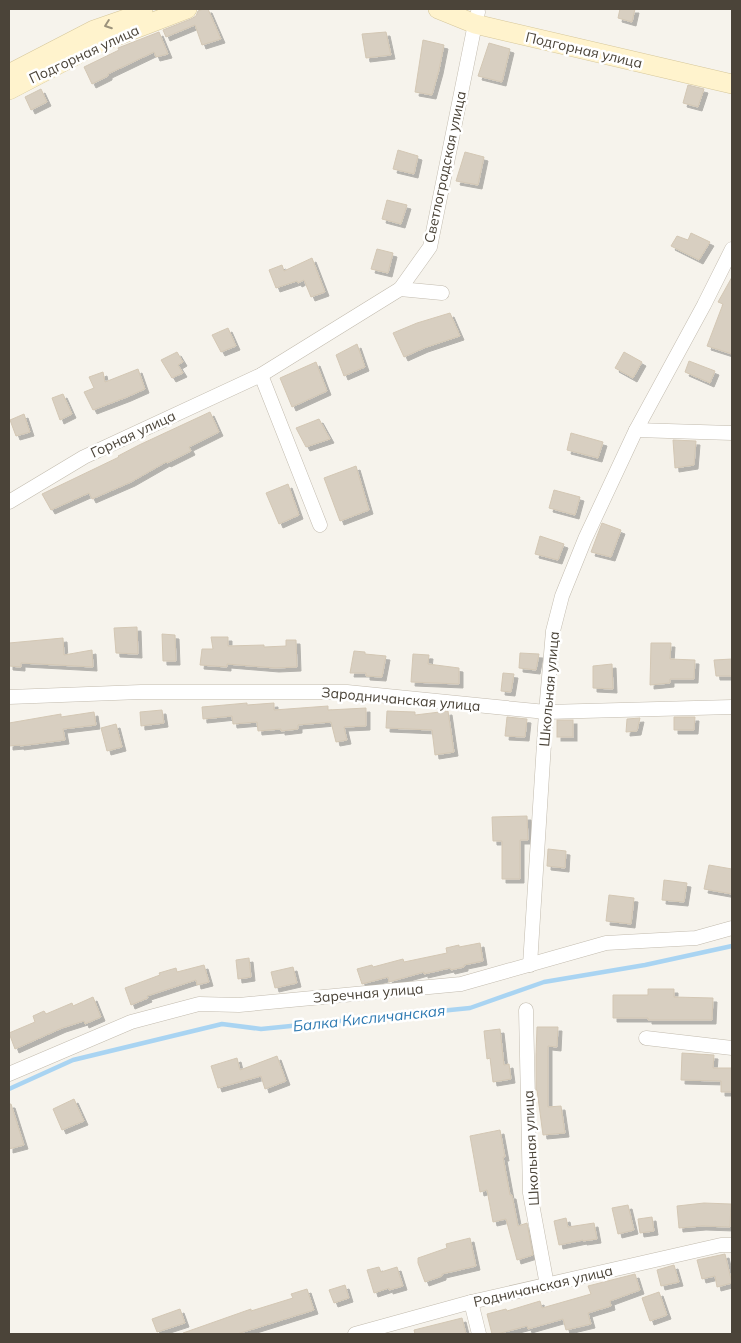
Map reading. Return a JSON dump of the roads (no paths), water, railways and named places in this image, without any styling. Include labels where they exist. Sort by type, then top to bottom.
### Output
[{"type":"street","points":[[9,74],[94,30],[154,9]]},
{"type":"street","name":"Подгорная улица","points":[[9,90],[102,42],[187,9]]},
{"type":"street","name":"Подгорная улица","points":[[438,9],[474,15],[732,71]]},
{"type":"street","name":"Подгорная улица","points":[[474,15],[732,84]]},
{"type":"street","name":"Светлоградская улица","points":[[275,366],[400,289],[430,247],[474,15]]},
{"type":"street","name":"Школьная улица","points":[[530,965],[553,631],[562,596],[585,539],[636,430],[732,249]]},
{"type":"street","points":[[400,289],[442,293]]},
{"type":"street","name":"Горная улица","points":[[9,502],[84,457],[261,375],[275,366]]},
{"type":"street","points":[[261,375],[320,525]]},
{"type":"street","points":[[636,430],[732,433]]},
{"type":"street","name":"Зародничанская улица","points":[[9,697],[141,692],[347,692],[546,712],[732,707]]},
{"type":"street","name":"Заречная улица","points":[[9,1074],[130,1022],[200,1004],[239,1005],[461,984],[606,943],[696,938],[732,928]]},
{"type":"street","name":"Школьная улица","points":[[526,1010],[530,1192],[547,1285]]},
{"type":"street","points":[[646,1038],[732,1048]]},
{"type":"street","name":"Родничанская улица","points":[[355,1334],[471,1302],[721,1245],[732,1245]]},
{"type":"street","points":[[471,1302],[479,1334]]},
{"type":"waterway","name":"Балка Кисличанская","points":[[9,1089],[73,1060],[222,1024],[261,1029],[470,1008],[544,982],[645,965],[732,946]]}]
